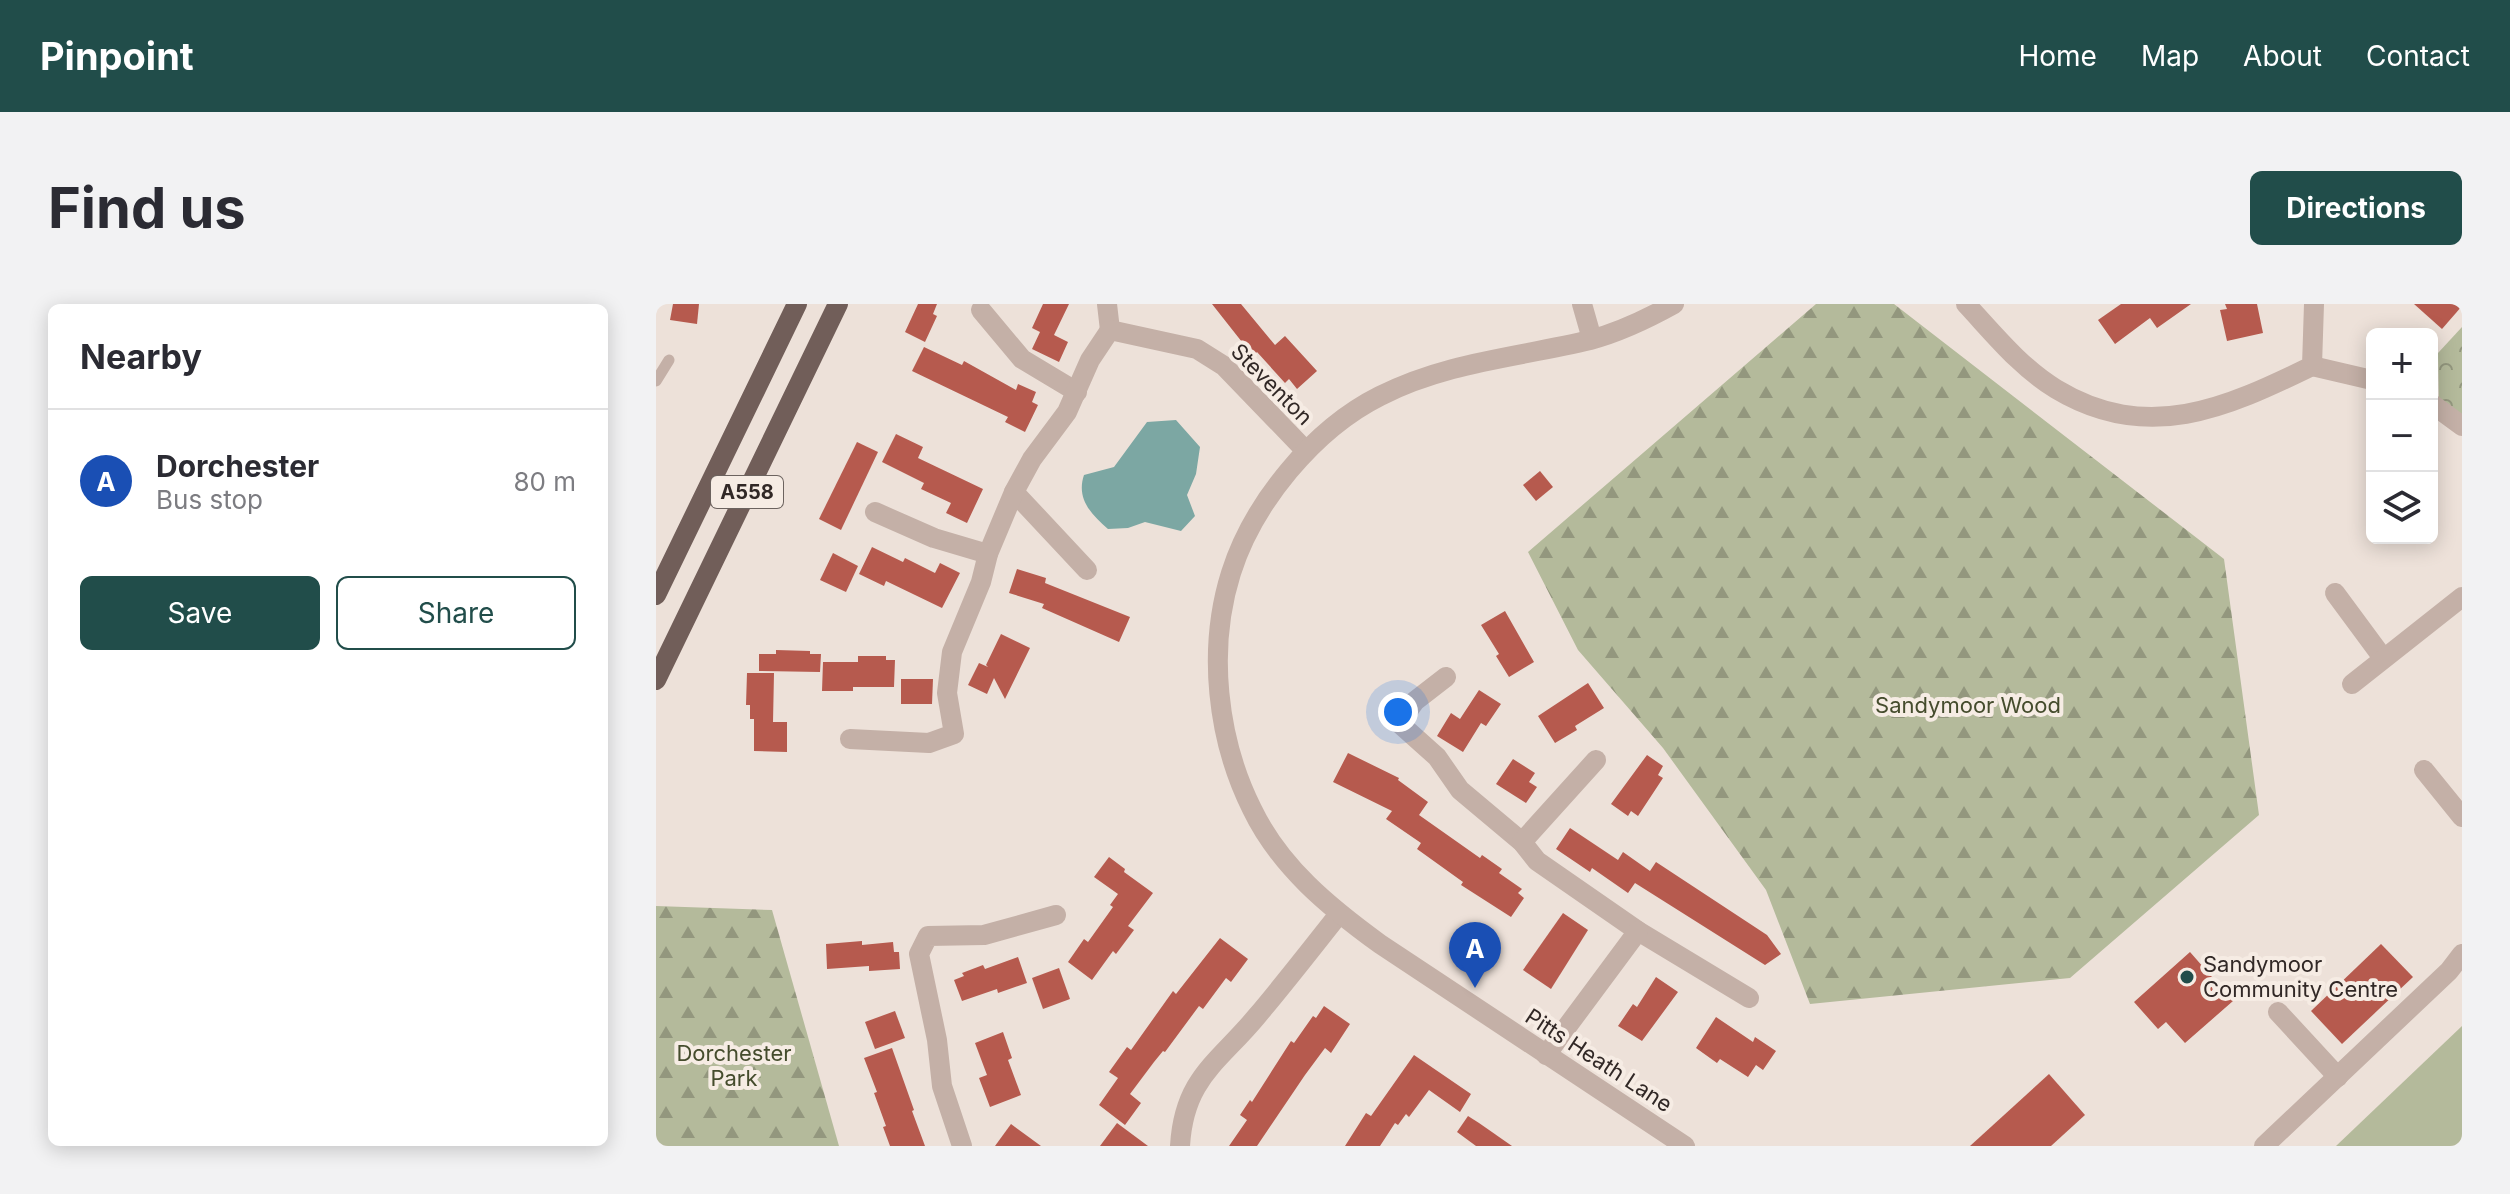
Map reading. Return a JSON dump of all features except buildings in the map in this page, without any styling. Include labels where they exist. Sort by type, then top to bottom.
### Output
[{"type":"main road","name":"A558","points":[[656,595],[797,304]]},
{"type":"main road","name":"A558","points":[[656,680],[838,304]]},
{"type":"street","points":[[850,739],[929,743],[954,734],[947,693],[952,652],[1014,492],[1032,459],[1067,412],[1090,360],[1110,330],[1107,304]]},
{"type":"street","points":[[1582,304],[1592,339]]},
{"type":"street","name":"Pitts Heath Lane","points":[[1674,304],[1640,322],[1592,339],[1489,359],[1430,375],[1378,396],[1327,432],[1306,451],[1279,484],[1255,520],[1231,572],[1221,623],[1219,672],[1222,713],[1231,758],[1252,810],[1282,858],[1308,887],[1339,914],[1685,1146]]},
{"type":"street","points":[[1966,304],[2019,359],[2054,388],[2094,409],[2137,418],[2170,417],[2221,407],[2312,366],[2366,379]]},
{"type":"street","points":[[2312,366],[2314,304]]},
{"type":"street","points":[[981,310],[1022,359],[1077,392]]},
{"type":"street","name":"Steventon","points":[[1110,330],[1166,341],[1209,355],[1224,366],[1306,451]]},
{"type":"street","points":[[2438,408],[2462,426]]},
{"type":"street","points":[[1014,492],[1087,570]]},
{"type":"street","points":[[875,512],[934,538],[988,554]]},
{"type":"street","points":[[2335,593],[2383,658]]},
{"type":"street","points":[[2352,684],[2462,597]]},
{"type":"street","points":[[1446,677],[1415,701],[1399,723],[1437,757],[1460,790],[1522,842],[1537,861],[1638,931],[1749,998]]},
{"type":"street","points":[[1522,842],[1596,760]]},
{"type":"street","points":[[2424,770],[2462,817]]},
{"type":"street","points":[[1180,1146],[1187,1103],[1199,1082],[1218,1055],[1255,1019],[1339,914]]},
{"type":"street","points":[[962,1146],[942,1086],[937,1040],[919,954],[928,936],[984,935],[1056,915]]},
{"type":"street","points":[[1546,1055],[1638,931]]},
{"type":"street","points":[[2264,1146],[2438,981],[2462,954]]},
{"type":"street","points":[[2278,1012],[2338,1077]]},
{"type":"lane","points":[[656,381],[669,360]]},
{"type":"green space","name":"Sandymoor Wood","points":[[1816,304],[1894,304],[2224,559],[2259,815],[2070,978],[1810,1004],[1766,890],[1663,748],[1578,650],[1528,552]]},
{"type":"green space","points":[[2462,327],[2462,426],[2439,407],[2438,353]]},
{"type":"green space","name":"Dorchester Park","points":[[656,906],[772,910],[839,1146],[656,1146]]},
{"type":"green space","points":[[2462,1026],[2462,1146],[2336,1146]]},
{"type":"water","points":[[1176,420],[1200,447],[1196,474],[1187,495],[1195,516],[1181,531],[1145,522],[1128,528],[1108,529],[1091,512],[1084,499],[1084,475],[1114,467],[1147,422]]},
{"type":"place","name":"Sandymoor Community Centre","points":[[2187,977]]},
{"type":"place","name":"Dorchester","points":[[1475,988]]}]
